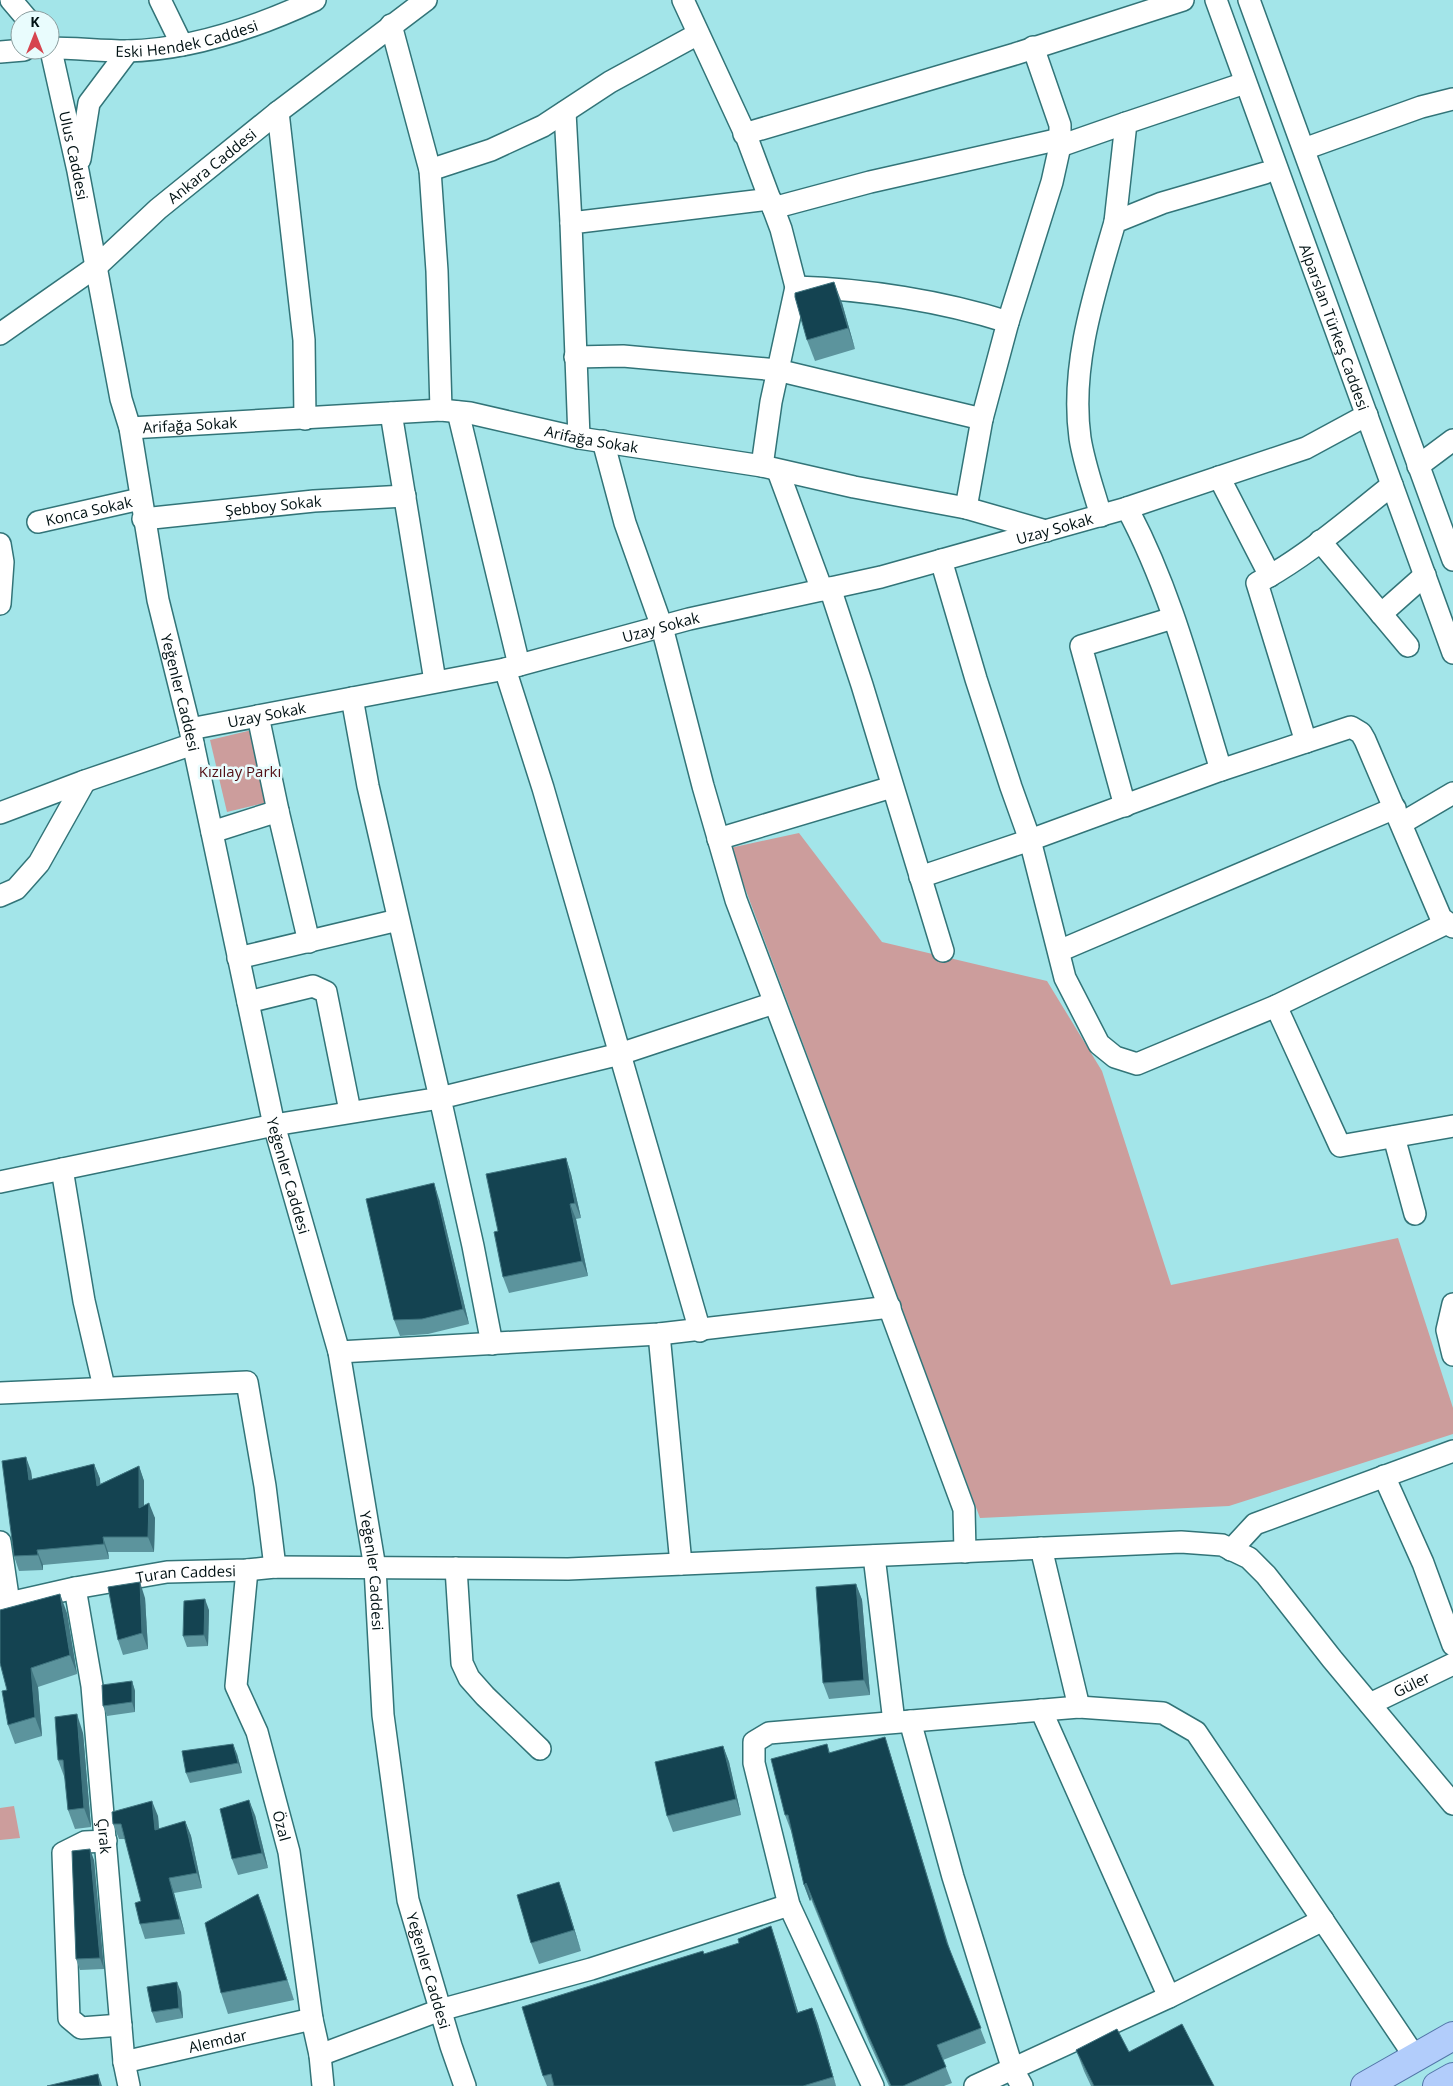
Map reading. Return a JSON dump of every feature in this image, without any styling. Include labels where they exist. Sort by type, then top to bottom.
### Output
[{"type":"main road","points":[[1365,2086],[1453,2036]]},
{"type":"main road","points":[[1437,2086],[1453,2077]]},
{"type":"street","points":[[10,0],[19,10]]},
{"type":"street","points":[[160,0],[182,45]]},
{"type":"street","name":"Eski Hendek Caddesi","points":[[60,48],[128,51],[182,45],[273,20],[315,0]]},
{"type":"street","name":"Ankara Caddesi","points":[[0,334],[97,266],[158,209],[278,112],[426,0]]},
{"type":"street","points":[[682,0],[744,134],[772,204],[781,229],[796,287],[771,402],[770,468],[826,589],[862,685],[943,951]]},
{"type":"street","points":[[744,134],[1033,48],[1183,0]]},
{"type":"street","name":"Alparslan Türkeş Caddesi","points":[[1216,0],[1453,653]]},
{"type":"street","points":[[1249,0],[1418,466],[1452,553]]},
{"type":"street","points":[[391,25],[430,170],[450,411],[543,788],[700,1331]]},
{"type":"street","points":[[430,170],[491,150],[544,126],[610,82],[698,34]]},
{"type":"street","points":[[966,508],[982,419],[1008,322],[1052,182],[1060,142],[1060,125],[1033,48]]},
{"type":"street","points":[[78,171],[89,103],[128,51]]},
{"type":"street","name":"Ulus Caddesi","points":[[53,60],[97,266]]},
{"type":"street","points":[[570,223],[772,204],[1060,142],[1126,123],[1245,82]]},
{"type":"street","points":[[1304,149],[1421,107],[1453,99]]},
{"type":"street","points":[[278,112],[304,340],[305,419]]},
{"type":"street","points":[[565,112],[579,438]]},
{"type":"street","points":[[1101,516],[1080,439],[1078,376],[1093,297],[1115,222],[1126,123]]},
{"type":"street","points":[[1115,222],[1162,203],[1265,173]]},
{"type":"street","name":"Yeğenler Caddesi","points":[[97,266],[122,399],[130,428],[158,600],[192,737],[274,1125],[339,1352],[375,1568],[383,1715],[408,1900],[440,2010],[465,2086]]},
{"type":"street","points":[[796,287],[848,289],[970,310],[1008,322]]},
{"type":"street","points":[[575,357],[623,356],[777,370],[982,419]]},
{"type":"street","name":"Arifağa Sokak","points":[[130,428],[305,419],[391,412],[450,411],[579,438],[770,468],[966,508],[1046,531]]},
{"type":"street","points":[[391,412],[435,681]]},
{"type":"street","name":"Uzay Sokak","points":[[0,813],[85,781],[192,737],[258,716],[512,667],[662,627],[881,577],[1101,516],[1306,448],[1367,415]]},
{"type":"street","points":[[1418,466],[1453,440]]},
{"type":"street","points":[[603,441],[625,523],[662,627],[736,900],[890,1307],[964,1509],[965,1552]]},
{"type":"street","points":[[1219,477],[1270,576]]},
{"type":"street","points":[[1306,742],[1257,582],[1270,576],[1320,541],[1392,485]]},
{"type":"street","name":"Şebboy Sokak","points":[[142,509],[405,496]]},
{"type":"street","points":[[1127,508],[1160,576],[1220,770]]},
{"type":"street","name":"Konca Sokak","points":[[38,522],[142,509]]},
{"type":"street","points":[[1320,541],[1408,646]]},
{"type":"street","points":[[0,544],[4,562],[0,604]]},
{"type":"street","points":[[920,878],[1030,840],[1125,806],[1220,770],[1351,727],[1361,733],[1441,918],[1450,925],[1276,1006],[1137,1064],[1116,1057],[1099,1044],[1065,978],[1030,840],[976,679],[941,560]]},
{"type":"street","points":[[1381,614],[1425,575]]},
{"type":"street","points":[[1125,806],[1081,646],[1173,618]]},
{"type":"street","points":[[352,698],[368,786],[473,1246],[492,1344]]},
{"type":"street","points":[[258,716],[309,942]]},
{"type":"street","points":[[0,896],[16,889],[39,863],[85,781]]},
{"type":"street","points":[[718,839],[892,787]]},
{"type":"street","points":[[1059,951],[1453,794]]},
{"type":"street","points":[[212,832],[278,811]]},
{"type":"street","points":[[238,958],[398,920]]},
{"type":"street","points":[[248,1002],[313,986],[326,992],[350,1111]]},
{"type":"street","points":[[0,1182],[274,1125],[350,1111],[440,1098],[620,1054],[774,1003]]},
{"type":"street","points":[[1276,1006],[1340,1146],[1453,1126]]},
{"type":"street","points":[[1394,1137],[1415,1214]]},
{"type":"street","points":[[62,1169],[84,1302],[104,1387]]},
{"type":"street","points":[[1453,1304],[1447,1330],[1453,1355]]},
{"type":"street","points":[[339,1352],[700,1331],[890,1307]]},
{"type":"street","points":[[659,1334],[681,1564]]},
{"type":"street","points":[[0,1393],[247,1382],[265,1486],[275,1568]]},
{"type":"street","points":[[1231,1550],[1256,1524],[1453,1452]]},
{"type":"street","points":[[1384,1476],[1422,1563],[1453,1645]]},
{"type":"street","points":[[0,1542],[4,1604]]},
{"type":"street","name":"Turan Caddesi","points":[[4,1604],[75,1588],[167,1572],[275,1568],[568,1569],[1181,1542],[1222,1545],[1249,1558],[1266,1575],[1453,1804]]},
{"type":"street","points":[[1041,1548],[1079,1708]]},
{"type":"street","points":[[874,1556],[902,1722],[1017,2078]]},
{"type":"street","points":[[456,1568],[462,1663],[469,1678],[485,1696],[540,1749]]},
{"type":"street","name":"Özal","points":[[247,1570],[236,1686],[257,1732],[289,1852],[323,2086]]},
{"type":"street","name":"Çırak","points":[[75,1588],[92,1686],[124,2062],[129,2086]]},
{"type":"street","name":"Güler","points":[[1370,1704],[1453,1664]]},
{"type":"street","points":[[873,2086],[789,1905],[754,1763],[754,1742],[770,1733],[1079,1708],[1163,1713],[1196,1732],[1415,2058]]},
{"type":"street","points":[[1041,1710],[1169,1997]]},
{"type":"street","points":[[106,1841],[85,1842],[63,1853],[69,2018],[81,2028],[121,2025]]},
{"type":"street","points":[[320,2055],[440,2010],[591,1969],[789,1905]]},
{"type":"street","points":[[976,2086],[1017,2078],[1169,1997],[1323,1920]]},
{"type":"street","name":"Alemdar","points":[[124,2062],[312,2020]]},
{"type":"green space","name":"Kızılay Parkı","points":[[252,730],[269,802],[227,812],[210,740]]},
{"type":"green space","points":[[799,833],[882,942],[1047,981],[1102,1071],[1171,1285],[1398,1238],[1453,1408],[1453,1434],[1229,1506],[980,1518],[730,848]]},
{"type":"green space","points":[[14,1806],[20,1838],[0,1840],[0,1808]]},
{"type":"building","points":[[834,282],[848,328],[807,340],[795,293]]},
{"type":"building","points":[[566,1158],[575,1203],[570,1204],[582,1261],[503,1277],[494,1232],[498,1231],[486,1174]]},
{"type":"building","points":[[434,1183],[463,1309],[422,1319],[394,1320],[366,1199]]},
{"type":"building","points":[[26,1457],[29,1480],[94,1464],[97,1486],[139,1466],[139,1508],[149,1503],[148,1537],[103,1537],[104,1544],[37,1550],[38,1555],[14,1556],[2,1461]]},
{"type":"building","points":[[140,1582],[142,1633],[118,1640],[108,1587]]},
{"type":"building","points":[[856,1584],[864,1680],[823,1683],[816,1587]]},
{"type":"building","points":[[60,1594],[70,1655],[31,1668],[35,1717],[8,1725],[2,1691],[7,1690],[0,1663],[0,1610]]},
{"type":"building","points":[[205,1599],[204,1635],[183,1636],[184,1601]]},
{"type":"building","points":[[132,1681],[132,1702],[103,1706],[102,1685]]},
{"type":"building","points":[[77,1714],[84,1808],[68,1810],[63,1760],[58,1760],[55,1717]]},
{"type":"building","points":[[885,1737],[947,1943],[981,2028],[937,2045],[946,2067],[903,2086],[891,2086],[864,2026],[806,1883],[804,1885],[788,1815],[785,1815],[771,1759],[827,1744],[829,1753]]},
{"type":"building","points":[[233,1744],[238,1763],[186,1773],[182,1751]]},
{"type":"building","points":[[723,1746],[736,1799],[667,1816],[655,1762]]},
{"type":"building","points":[[249,1800],[262,1853],[232,1859],[220,1809]]},
{"type":"building","points":[[152,1801],[155,1830],[185,1821],[197,1873],[169,1878],[180,1919],[140,1924],[135,1903],[141,1901],[121,1824],[113,1824],[112,1812]]},
{"type":"building","points":[[90,1849],[100,1958],[76,1959],[72,1851]]},
{"type":"building","points":[[559,1882],[574,1930],[531,1943],[517,1895]]},
{"type":"building","points":[[258,1894],[287,1980],[221,1993],[205,1923]]},
{"type":"building","points":[[771,1926],[797,2013],[812,2008],[833,2077],[803,2086],[554,2086],[551,2074],[543,2076],[522,2007],[703,1951],[704,1954],[739,1943],[738,1939]]},
{"type":"building","points":[[177,1982],[179,2008],[152,2012],[147,1987]]},
{"type":"building","points":[[1182,2024],[1214,2086],[1094,2086],[1076,2050],[1117,2029],[1129,2052]]},
{"type":"building","points":[[98,2074],[100,2086],[47,2086]]}]
